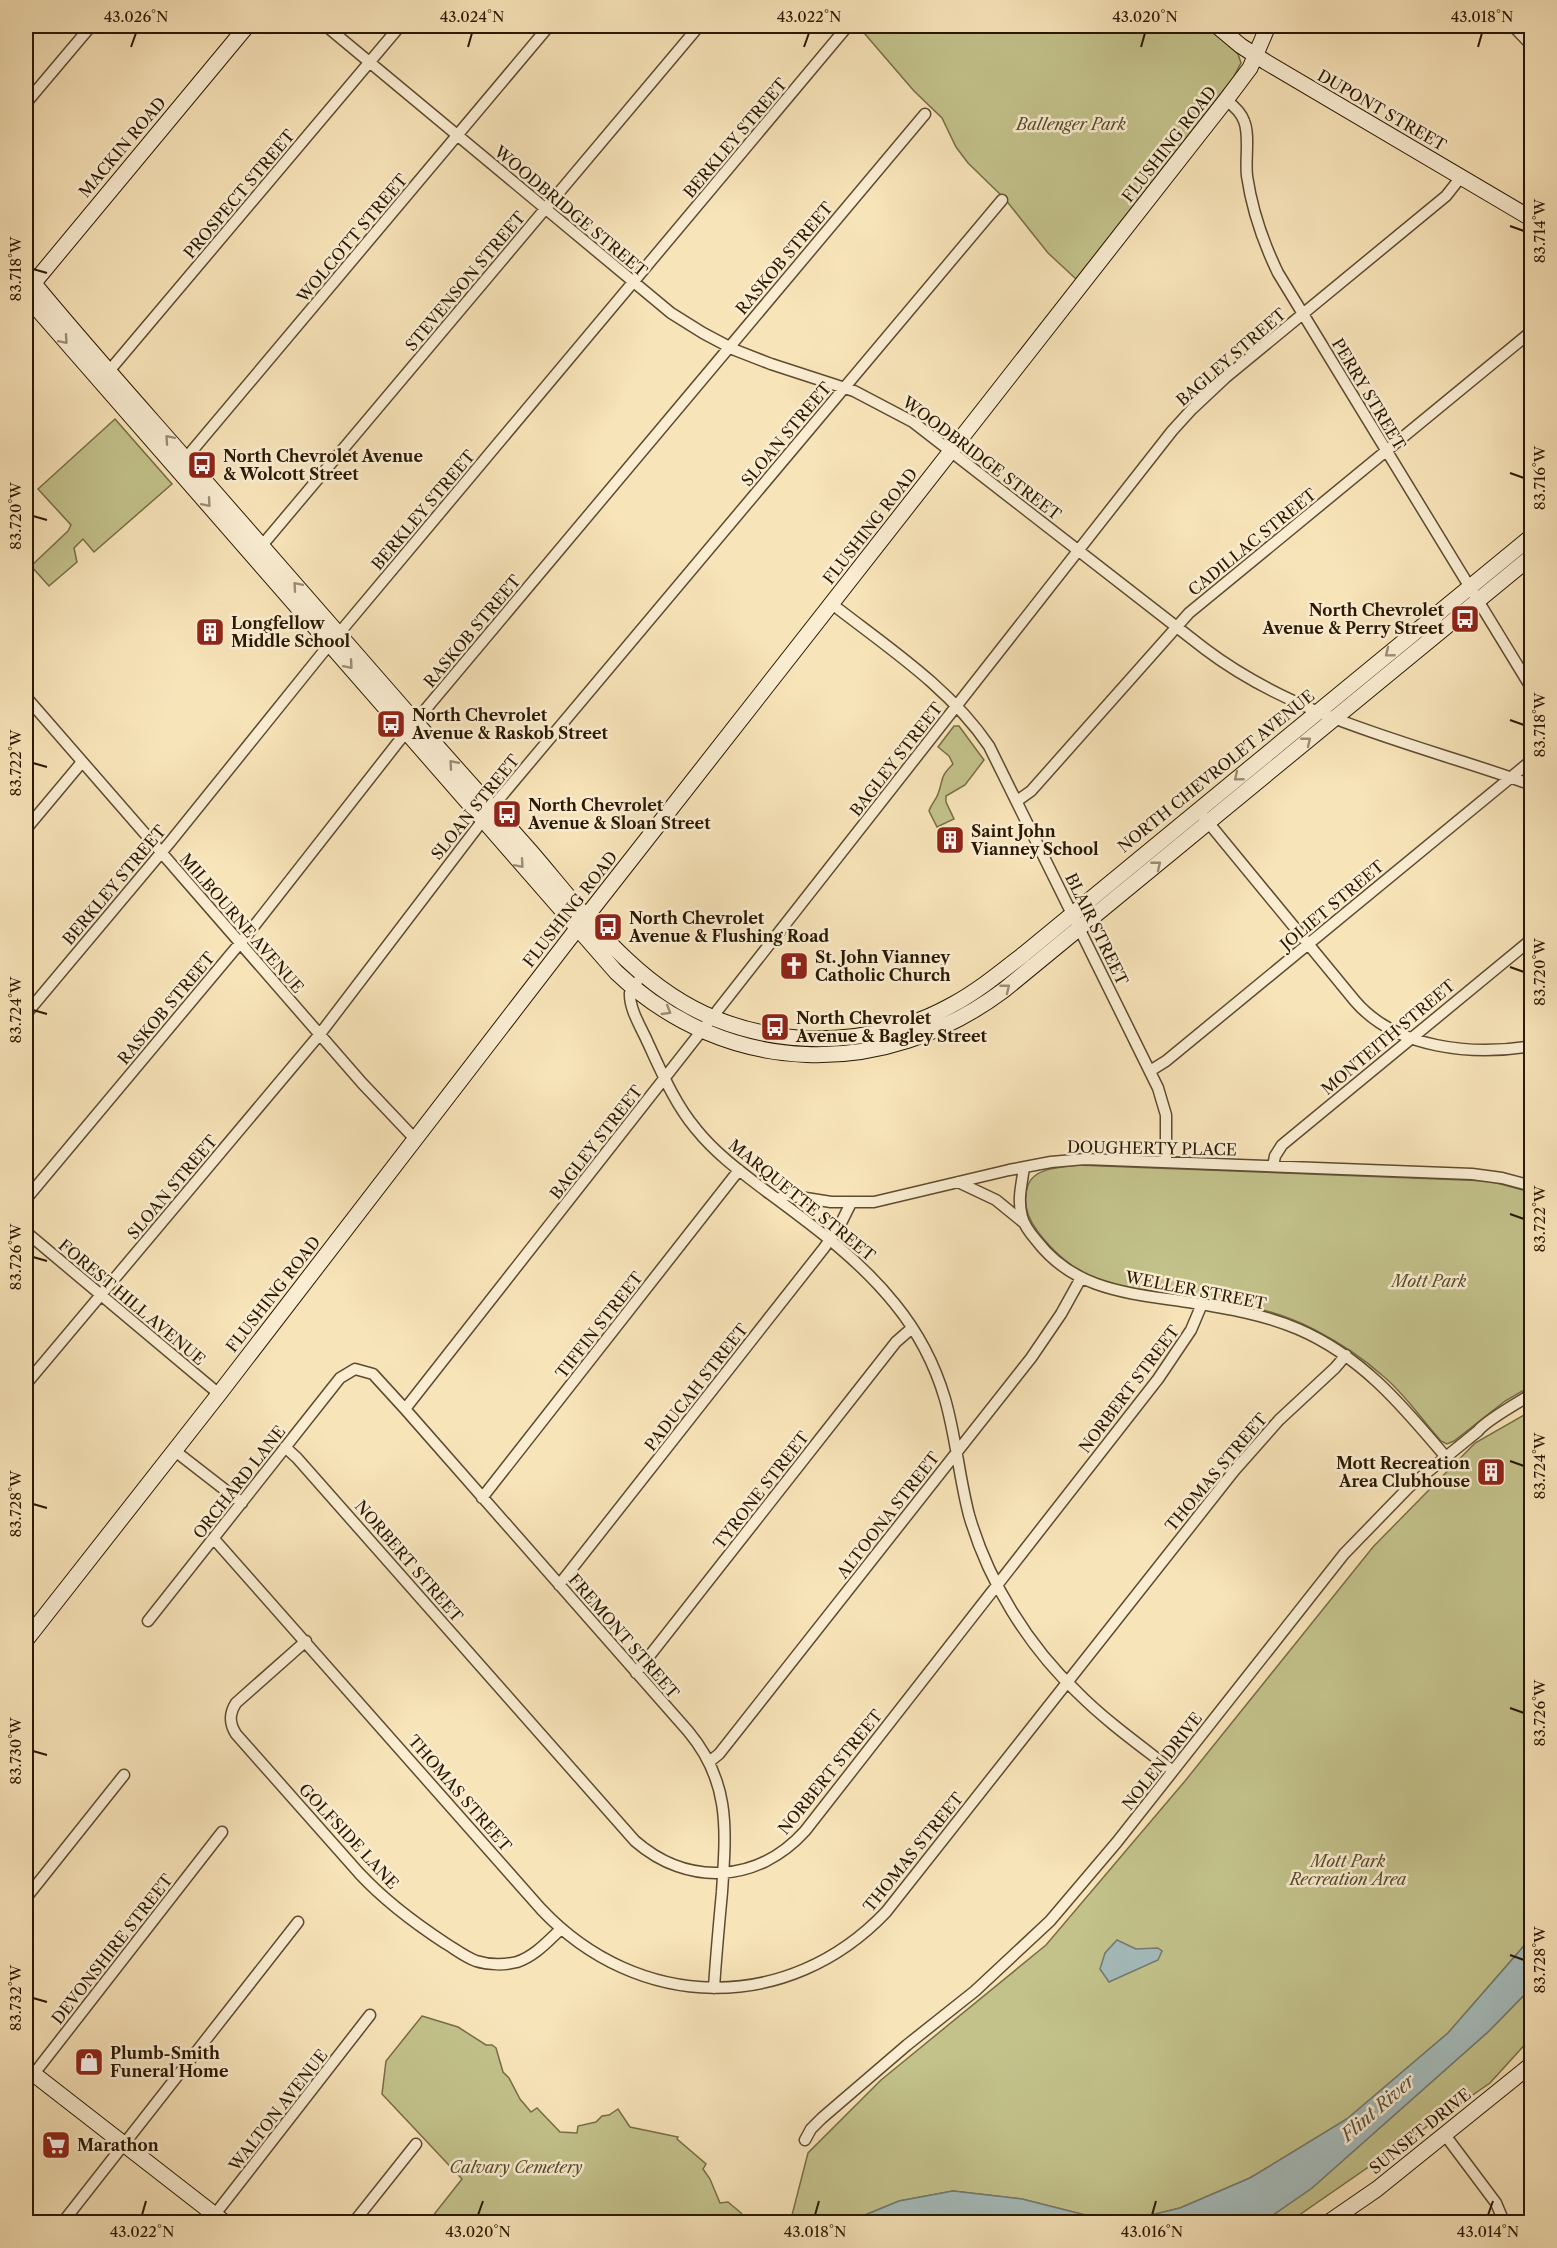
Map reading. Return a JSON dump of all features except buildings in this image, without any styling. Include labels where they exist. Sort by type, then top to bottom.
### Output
[{"type":"street","points":[[26,103],[91,26]]},
{"type":"street","name":"MACKIN ROAD","points":[[27,287],[247,26]]},
{"type":"street","name":"WOODBRIDGE STREET","points":[[326,26],[633,283],[686,323],[729,347],[771,364],[845,387],[896,412],[952,451],[1177,627],[1241,674],[1288,700],[1317,712],[1532,785]]},
{"type":"street","name":"PROSPECT STREET","points":[[105,376],[400,26]]},
{"type":"street","name":"WOLCOTT STREET","points":[[181,464],[549,26]]},
{"type":"street","name":"STEVENSON STREET","points":[[258,551],[699,26]]},
{"type":"street","name":"DUPONT STREET","points":[[1217,26],[1236,43],[1256,56],[1532,219]]},
{"type":"street","name":"FLUSHING ROAD","points":[[26,1640],[175,1451],[587,916],[1226,100],[1250,68],[1268,26]]},
{"type":"street","points":[[1513,26],[1532,46]]},
{"type":"street","name":"BERKLEY STREET","points":[[26,1014],[334,639],[846,28]]},
{"type":"street","name":"PERRY STREET","points":[[1226,100],[1239,111],[1245,123],[1247,176],[1254,210],[1278,273],[1532,689]]},
{"type":"street","name":"RASKOB STREET","points":[[26,1199],[240,943],[411,726],[925,114]]},
{"type":"street","name":"BAGLEY STREET","points":[[405,1409],[1151,456],[1192,409],[1446,196],[1461,177]]},
{"type":"street","name":"SLOAN STREET","points":[[26,1384],[320,1034],[487,814],[1002,201]]},
{"type":"street","name":"NORTH CHEVROLET AVENUE","points":[[27,287],[487,814],[577,929],[633,987],[664,1010],[703,1030],[755,1047],[810,1055],[866,1051],[915,1039],[953,1023],[982,1006],[1532,556]]},
{"type":"street","name":"CADILLAC STREET","points":[[1017,801],[1031,791],[1192,610],[1532,331]]},
{"type":"street","name":"NORTH CHEVROLET AVENUE","points":[[487,814],[642,975],[673,997],[712,1018],[760,1032],[809,1039],[858,1036],[910,1024],[941,1011],[973,993],[1532,536]]},
{"type":"street","name":"BLAIR STREET","points":[[832,603],[913,666],[957,705],[989,746],[1150,1071],[1165,1108],[1166,1162]]},
{"type":"street","name":"MILBOURNE AVENUE","points":[[26,697],[320,1034],[415,1139]]},
{"type":"street","name":"JOLIET STREET","points":[[1150,1071],[1166,1061],[1532,760]]},
{"type":"street","points":[[26,829],[82,762]]},
{"type":"street","points":[[1198,810],[1365,1012],[1385,1027],[1411,1038],[1461,1048],[1502,1049],[1532,1046]]},
{"type":"street","name":"MONTEITH STREET","points":[[1273,1166],[1276,1153],[1284,1143],[1532,939]]},
{"type":"street","points":[[633,987],[642,975]]},
{"type":"street","name":"MARQUETTE STREET","points":[[633,987],[630,1001],[665,1079],[696,1130],[739,1170],[830,1240],[872,1277],[912,1328],[930,1361],[942,1390],[970,1518],[987,1563],[1030,1638],[1067,1683],[1108,1720],[1173,1771]]},
{"type":"street","points":[[910,1024],[915,1039]]},
{"type":"street","name":"DOUGHERTY PLACE","points":[[778,1200],[787,1195],[851,1203],[889,1199],[1024,1167],[1085,1159],[1472,1174],[1502,1178],[1532,1186]]},
{"type":"street","points":[[1024,1167],[1020,1200],[1024,1222]]},
{"type":"street","name":"TIFFIN STREET","points":[[482,1498],[739,1170]]},
{"type":"street","name":"WELLER STREET","points":[[958,1182],[996,1200],[1024,1222],[1051,1257],[1081,1278],[1119,1291],[1250,1313],[1273,1319],[1309,1334],[1346,1355],[1386,1388],[1445,1456]]},
{"type":"street","name":"PADUCAH STREET","points":[[559,1585],[830,1240],[848,1212],[851,1203]]},
{"type":"street","name":"FOREST HILL AVENUE","points":[[26,1232],[219,1394]]},
{"type":"street","name":"ALTOONA STREET","points":[[709,1762],[719,1755],[1042,1342],[1081,1278]]},
{"type":"street","name":"NORBERT STREET","points":[[285,1447],[631,1837],[648,1852],[671,1864],[695,1871],[723,1873],[742,1870],[768,1860],[787,1848],[801,1835],[1164,1371],[1191,1330],[1202,1304]]},
{"type":"street","name":"TYRONE STREET","points":[[636,1673],[896,1342],[912,1328]]},
{"type":"street","name":"THOMAS STREET","points":[[214,1539],[561,1929],[590,1951],[628,1971],[670,1983],[714,1988],[756,1985],[799,1972],[841,1951],[868,1931],[903,1893],[1244,1459],[1280,1420],[1338,1366],[1346,1355]]},
{"type":"street","name":"FREMONT STREET","points":[[358,1369],[373,1374],[405,1409],[695,1740],[709,1762],[720,1791],[725,1815],[726,1837],[714,1988]]},
{"type":"street","name":"ORCHARD LANE","points":[[148,1621],[339,1378],[349,1371],[358,1369]]},
{"type":"street","name":"NOLEN DRIVE","points":[[805,2140],[822,2118],[907,2045],[975,1991],[1039,1932],[1091,1875],[1344,1554],[1401,1495],[1445,1456],[1478,1431],[1484,1423],[1493,1420],[1532,1394]]},
{"type":"street","points":[[175,1451],[242,1503]]},
{"type":"street","name":"GOLFSIDE LANE","points":[[306,1641],[236,1703],[225,1716],[236,1734],[374,1888],[408,1918],[463,1954],[489,1964],[516,1962],[535,1952],[561,1929]]},
{"type":"street","points":[[26,1898],[124,1775]]},
{"type":"street","name":"DEVONSHIRE STREET","points":[[28,2075],[222,1832]]},
{"type":"street","points":[[63,2223],[298,1922]]},
{"type":"street","name":"WALTON AVENUE","points":[[216,2220],[370,2015]]},
{"type":"street","name":"SUNSET DRIVE","points":[[1329,2223],[1377,2189],[1532,2064]]},
{"type":"street","points":[[28,2075],[124,2145],[216,2220]]},
{"type":"street","points":[[1445,2135],[1496,2203],[1504,2223]]},
{"type":"street","points":[[354,2223],[416,2144]]},
{"type":"green space","name":"Ballenger Park","points":[[858,26],[1206,26],[1238,54],[1241,63],[1233,78],[1076,279],[1048,253],[1005,199],[968,163],[956,147],[942,118],[914,91]]},
{"type":"green space","points":[[115,419],[172,484],[94,552],[83,539],[74,548],[77,562],[49,586],[31,566],[68,531],[71,525],[38,489]]},
{"type":"green space","points":[[954,726],[959,726],[984,760],[965,785],[946,796],[946,802],[954,819],[937,827],[929,811],[944,775],[953,764],[949,756],[938,747]]},
{"type":"green space","name":"Mott Park","points":[[1076,1165],[1489,1181],[1531,1192],[1531,1386],[1505,1401],[1447,1444],[1441,1441],[1399,1391],[1375,1369],[1342,1346],[1307,1326],[1256,1308],[1123,1286],[1086,1274],[1065,1261],[1043,1238],[1031,1222],[1026,1204],[1028,1185],[1036,1175],[1049,1169]]},
{"type":"green space","name":"Mott Park Recreation Area","points":[[1531,1411],[1531,1933],[1523,1947],[1448,2033],[1347,2119],[1250,2178],[1180,2208],[1143,2217],[1093,2217],[1022,2199],[953,2191],[899,2201],[848,2222],[797,2222],[792,2215],[808,2153],[881,2080],[1046,1945],[1185,1781],[1373,1547],[1475,1443]]},
{"type":"green space","points":[[1531,1988],[1531,2038],[1490,2083],[1289,2222],[1263,2222],[1312,2188],[1489,2031]]},
{"type":"green space","name":"Calvary Cemetery","points":[[422,2016],[458,2027],[486,2045],[496,2048],[503,2072],[509,2078],[520,2099],[531,2112],[537,2108],[560,2132],[577,2133],[578,2126],[596,2122],[602,2116],[609,2115],[618,2109],[630,2127],[678,2137],[677,2139],[706,2164],[703,2169],[720,2203],[728,2202],[741,2213],[747,2222],[428,2222],[462,2179],[382,2094],[386,2061]]},
{"type":"water","name":"Flint River","points":[[1531,1933],[1531,1988],[1489,2031],[1312,2188],[1263,2222],[848,2222],[899,2201],[953,2191],[1022,2199],[1093,2217],[1143,2217],[1180,2208],[1250,2178],[1347,2119],[1448,2033],[1523,1947]]},
{"type":"water","points":[[1117,1940],[1136,1949],[1158,1948],[1162,1951],[1158,1960],[1109,1982],[1100,1969],[1105,1953]]},
{"type":"place","name":"North Chevrolet Avenue & Wolcott Street","points":[[202,465]]},
{"type":"place","name":"North Chevrolet Avenue & Perry Street","points":[[1465,619]]},
{"type":"place","name":"Longfellow Middle School","points":[[210,632]]},
{"type":"place","name":"North Chevrolet Avenue & Raskob Street","points":[[391,724]]},
{"type":"place","name":"North Chevrolet Avenue & Sloan Street","points":[[507,814]]},
{"type":"place","name":"Saint John Vianney School","points":[[950,840]]},
{"type":"place","name":"North Chevrolet Avenue & Flushing Road","points":[[608,927]]},
{"type":"place","name":"St. John Vianney Catholic Church","points":[[794,966]]},
{"type":"place","name":"North Chevrolet Avenue & Bagley Street","points":[[775,1027]]},
{"type":"place","name":"Mott Recreation Area Clubhouse","points":[[1491,1472]]},
{"type":"place","name":"Plumb-Smith Funeral Home","points":[[89,2062]]},
{"type":"place","name":"Marathon","points":[[56,2145]]}]
